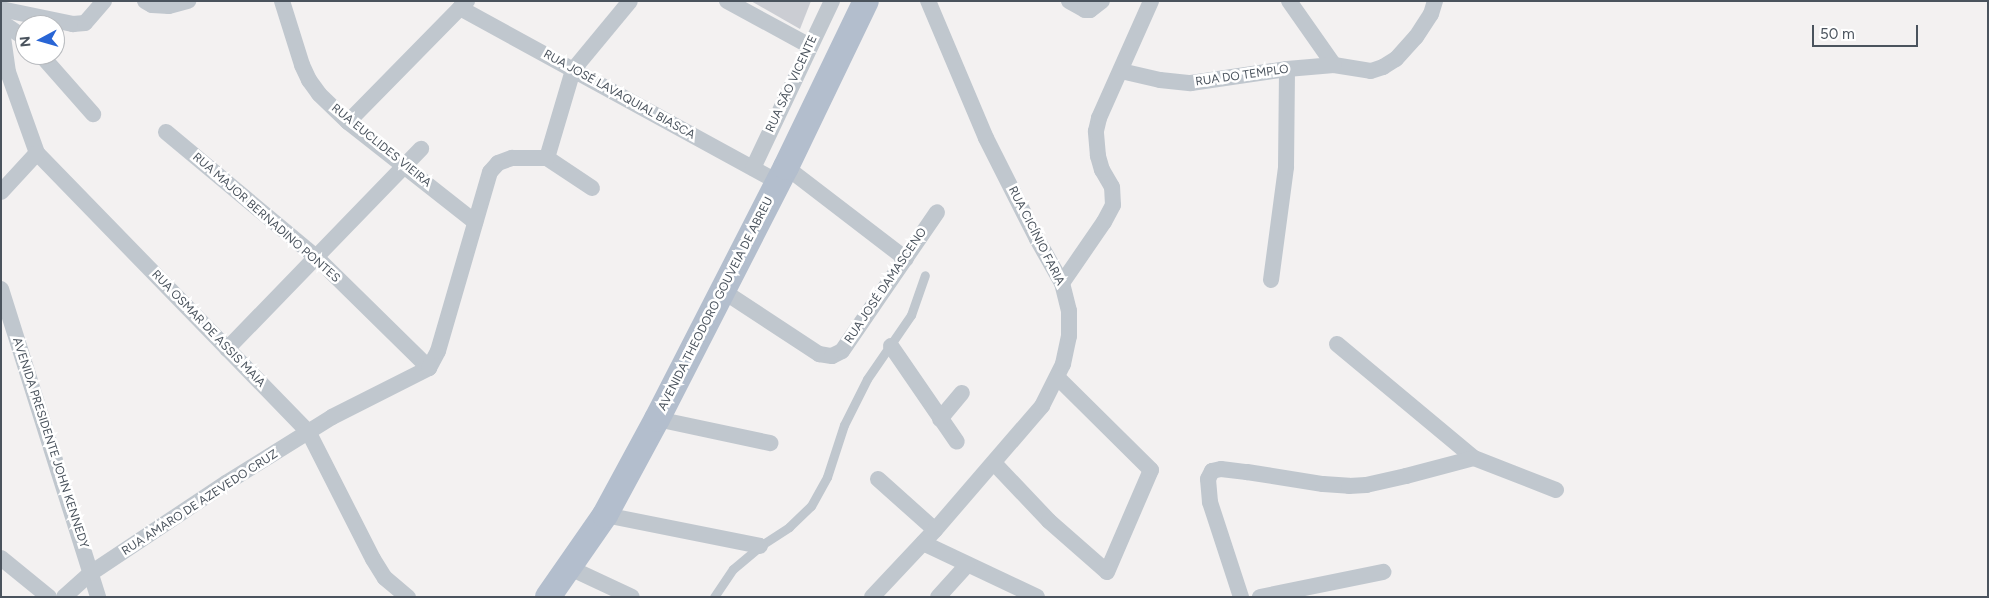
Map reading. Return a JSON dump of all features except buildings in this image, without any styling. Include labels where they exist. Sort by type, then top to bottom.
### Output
[{"type":"main road","name":"AVENIDA THEODORO GOUVEIA DE ABREU","points":[[548,597],[570,568],[605,515],[782,175],[866,1]]},
{"type":"street","points":[[1,9],[73,24],[84,24],[104,1]]},
{"type":"street","points":[[145,1],[152,5],[169,6],[188,1]]},
{"type":"street","name":"RUA EUCLIDES VIEIRA","points":[[282,1],[302,65],[308,80],[319,94],[348,122],[475,222]]},
{"type":"street","points":[[547,158],[573,70],[630,1]]},
{"type":"street","points":[[728,1],[810,46]]},
{"type":"street","name":"RUA SÃO VICENTE","points":[[753,168],[832,1]]},
{"type":"street","name":"RUA CICÍNIO FARIA","points":[[872,597],[994,463],[1042,406],[1063,364],[1070,336],[1069,311],[1062,283],[1037,239],[986,138],[928,1]]},
{"type":"street","points":[[1069,1],[1085,10],[1090,10],[1095,9],[1102,1]]},
{"type":"street","points":[[1062,283],[1104,222],[1113,205],[1112,187],[1102,170],[1098,156],[1096,131],[1099,118],[1151,1]]},
{"type":"street","points":[[1288,1],[1334,65]]},
{"type":"street","name":"RUA DO TEMPLO","points":[[1121,70],[1160,80],[1191,82],[1286,69],[1334,65],[1371,71],[1383,67],[1396,59],[1416,37],[1431,14],[1436,1]]},
{"type":"street","points":[[348,122],[464,5]]},
{"type":"street","name":"RUA JOSÉ LAVAQUIAL BIASCA","points":[[464,5],[573,70],[753,168],[782,175],[906,259]]},
{"type":"street","points":[[1,23],[15,32]]},
{"type":"street","name":"RUA OSMAR DE ASSIS MAIA","points":[[1,23],[4,72],[37,153],[310,433],[373,559],[385,578],[408,597]]},
{"type":"street","points":[[50,65],[93,114]]},
{"type":"street","points":[[1270,280],[1286,167],[1286,69]]},
{"type":"street","name":"RUA MAJOR BERNADINO PONTES","points":[[166,132],[317,258],[429,368]]},
{"type":"street","points":[[227,349],[421,149]]},
{"type":"street","points":[[1,192],[37,153]]},
{"type":"street","points":[[429,368],[438,350],[490,172],[498,163],[512,158],[547,158],[592,188]]},
{"type":"street","name":"RUA JOSÉ DAMASCENO","points":[[723,291],[819,354],[832,356],[842,351],[936,212]]},
{"type":"street","name":"AVENIDA PRESIDENTE JOHN KENNEDY","points":[[1,289],[4,313],[98,597]]},
{"type":"street","points":[[1337,344],[1474,458],[1556,490]]},
{"type":"street","points":[[891,346],[956,442]]},
{"type":"street","name":"RUA AMARO DE AZEVEDO CRUZ","points":[[64,597],[91,573],[109,566],[226,483],[310,433],[332,417],[429,368]]},
{"type":"street","points":[[994,463],[1049,521],[1107,572],[1151,470],[1056,377]]},
{"type":"street","points":[[940,419],[962,393]]},
{"type":"street","points":[[656,419],[770,443]]},
{"type":"street","points":[[1241,597],[1209,496],[1208,479],[1212,472],[1230,470],[1349,486],[1397,478],[1474,458]]},
{"type":"street","points":[[878,478],[934,530]]},
{"type":"street","points":[[605,515],[760,546]]},
{"type":"street","points":[[922,543],[1037,597]]},
{"type":"street","points":[[1,558],[46,596]]},
{"type":"street","points":[[938,597],[967,565]]},
{"type":"street","points":[[570,568],[632,597]]},
{"type":"street","points":[[1260,597],[1384,572]]},
{"type":"lane","points":[[714,597],[733,569],[760,546],[789,527],[811,506],[827,477],[844,425],[867,379],[891,346],[910,314],[926,275]]}]
